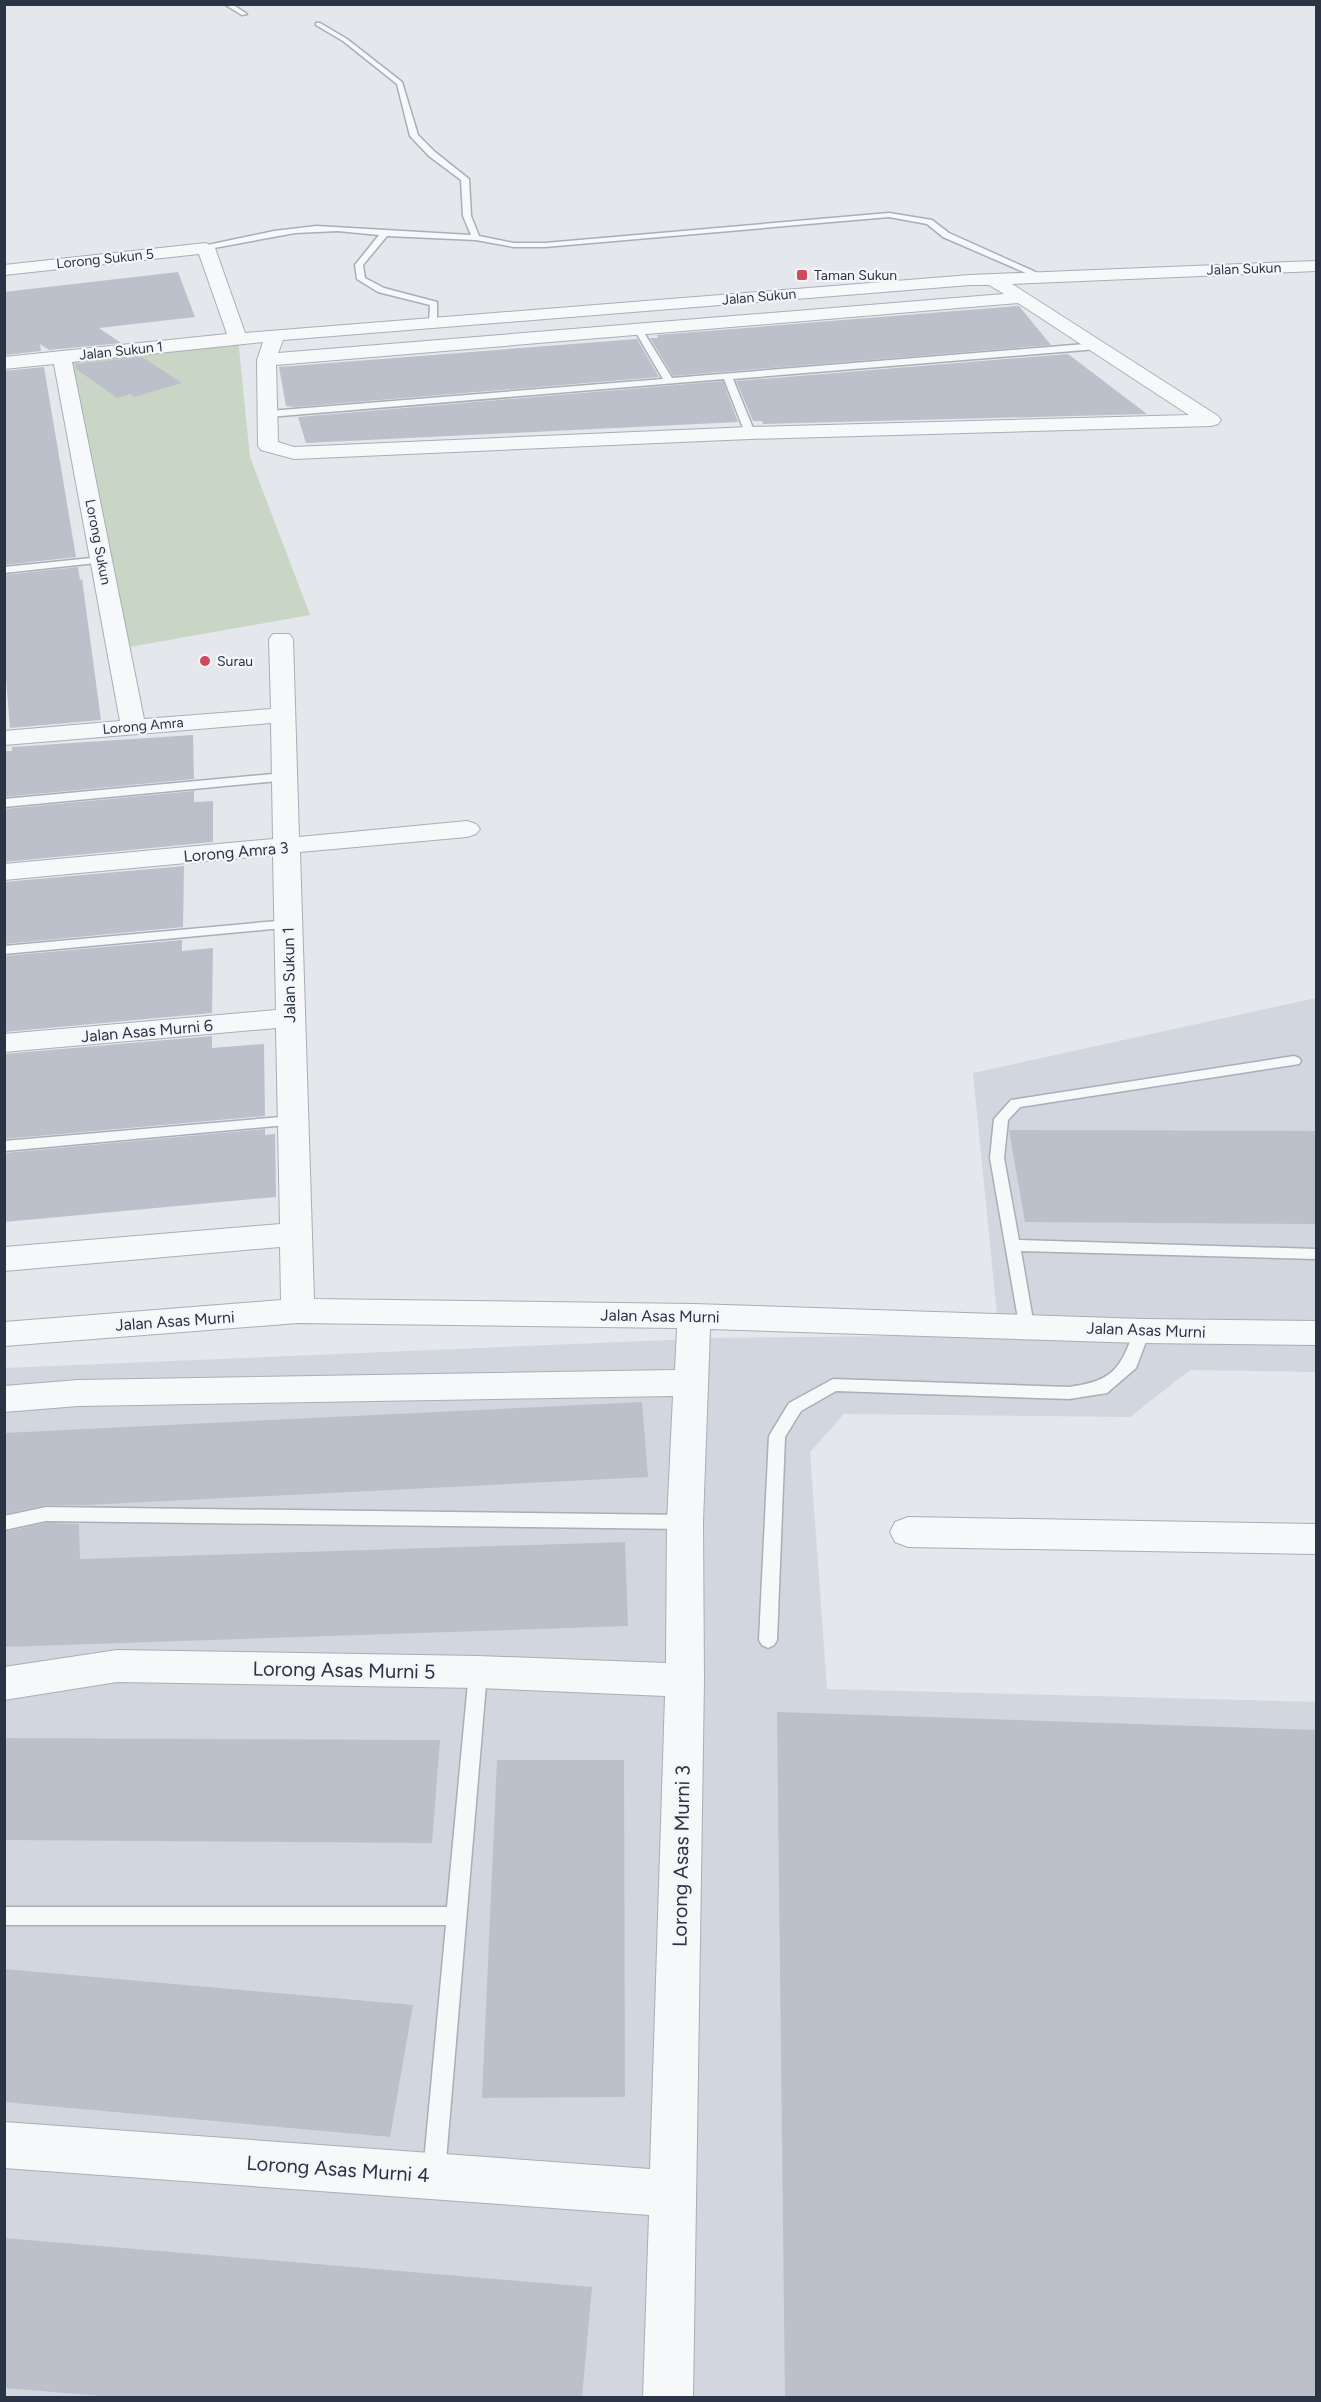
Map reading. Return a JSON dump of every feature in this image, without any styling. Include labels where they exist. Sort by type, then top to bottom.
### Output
[{"type":"street","name":"Lorong Sukun 5","points":[[4,270],[206,248]]},
{"type":"street","points":[[206,248],[238,339]]},
{"type":"street","name":"Jalan Sukun","points":[[238,339],[993,279],[1317,266]]},
{"type":"street","points":[[274,335],[266,360],[268,447],[294,453],[750,434],[1211,420],[993,279]]},
{"type":"street","points":[[266,360],[1023,298]]},
{"type":"street","name":"Jalan Sukun 1","points":[[4,363],[238,339]]},
{"type":"street","name":"Lorong Sukun","points":[[62,357],[133,727]]},
{"type":"street","name":"Jalan Sukun 1","points":[[280,639],[298,1311]]},
{"type":"street","name":"Lorong Amra","points":[[4,738],[283,715]]},
{"type":"street","name":"Lorong Amra 3","points":[[4,872],[467,829]]},
{"type":"street","name":"Jalan Asas Murni 6","points":[[4,1043],[290,1018]]},
{"type":"street","points":[[4,1258],[296,1234]]},
{"type":"street","name":"Jalan Asas Murni","points":[[4,1334],[298,1311],[694,1316],[1026,1326],[1142,1332],[1317,1333]]},
{"type":"street","name":"Lorong Asas Murni 3","points":[[668,2397],[685,1680],[685,1522],[694,1316]]},
{"type":"street","points":[[4,1399],[78,1393],[691,1383]]},
{"type":"street","points":[[908,1532],[1317,1539]]},
{"type":"street","name":"Lorong Asas Murni 5","points":[[4,1684],[117,1666],[478,1672],[685,1680]]},
{"type":"street","name":"Lorong Asas Murni 4","points":[[4,2145],[672,2194]]},
{"type":"lane","points":[[227,4],[244,14]]},
{"type":"lane","points":[[318,24],[345,40],[400,83],[414,136],[432,154],[465,179],[467,216],[476,238]]},
{"type":"lane","points":[[206,248],[275,231],[336,228],[476,238],[514,245],[545,245],[889,215],[929,222],[946,235],[1045,278]]},
{"type":"lane","points":[[385,233],[359,266],[361,279],[381,290],[430,301],[434,304],[433,323]]},
{"type":"lane","points":[[639,331],[669,381]]},
{"type":"lane","points":[[269,414],[1097,346]]},
{"type":"lane","points":[[727,376],[750,434]]},
{"type":"lane","points":[[4,570],[101,560]]},
{"type":"lane","points":[[4,803],[284,777]]},
{"type":"lane","points":[[4,950],[288,924]]},
{"type":"lane","points":[[1026,1326],[997,1158],[1001,1119],[1016,1104],[1294,1061]]},
{"type":"lane","points":[[4,1146],[293,1121]]},
{"type":"lane","points":[[1012,1245],[1317,1254]]},
{"type":"lane","points":[[768,1640],[777,1436],[795,1407],[833,1384],[1069,1393],[1101,1389],[1130,1364],[1142,1332]]},
{"type":"lane","points":[[4,1522],[46,1514],[685,1522]]},
{"type":"lane","points":[[434,2176],[478,1672]]},
{"type":"lane","points":[[4,1916],[456,1916]]},
{"type":"shaded area","points":[[1316,998],[1316,1372],[1190,1370],[1130,1417],[844,1414],[810,1452],[827,1689],[1316,1702],[1316,2397],[5,2397],[4,1368],[718,1338],[999,1335],[973,1073]]},
{"type":"green space","points":[[238,338],[250,457],[310,615],[118,649],[62,357]]},
{"type":"building","points":[[178,272],[195,317],[99,328],[121,343],[49,350],[40,344],[41,351],[4,355],[4,292]]},
{"type":"building","points":[[1019,306],[1051,345],[673,376],[650,338],[658,338],[657,335]]},
{"type":"building","points":[[637,339],[659,377],[295,407],[286,406],[279,367]]},
{"type":"building","points":[[1068,354],[1147,414],[763,424],[762,421],[753,421],[736,381]]},
{"type":"building","points":[[142,357],[182,383],[134,397],[130,394],[117,398],[76,369],[75,364]]},
{"type":"building","points":[[44,367],[76,557],[4,565],[4,371]]},
{"type":"building","points":[[723,381],[738,422],[306,443],[298,417]]},
{"type":"building","points":[[78,567],[80,580],[82,579],[101,720],[10,728],[4,654],[4,575]]},
{"type":"building","points":[[193,735],[194,779],[4,797],[4,751],[12,751],[12,747]]},
{"type":"building","points":[[194,791],[194,802],[213,801],[213,842],[4,862],[4,809]]},
{"type":"building","points":[[184,866],[183,927],[4,944],[4,882]]},
{"type":"building","points":[[182,940],[182,951],[213,948],[212,1013],[4,1032],[4,956]]},
{"type":"building","points":[[212,1036],[212,1048],[264,1044],[265,1116],[4,1139],[4,1054]]},
{"type":"building","points":[[265,1129],[265,1135],[275,1134],[276,1197],[4,1222],[4,1153]]},
{"type":"building","points":[[1009,1130],[1317,1131],[1317,1224],[1025,1222]]},
{"type":"building","points":[[642,1402],[648,1477],[86,1505],[46,1505],[4,1514],[4,1433]]},
{"type":"building","points":[[46,1523],[79,1524],[80,1559],[625,1542],[628,1626],[4,1647],[4,1532]]},
{"type":"building","points":[[777,1712],[1317,1730],[1317,2397],[785,2397]]},
{"type":"building","points":[[4,1738],[440,1740],[432,1843],[4,1840]]},
{"type":"building","points":[[497,1760],[624,1760],[625,2097],[482,2098]]},
{"type":"building","points":[[4,1969],[413,2005],[390,2137],[4,2102]]},
{"type":"building","points":[[4,2238],[592,2287],[582,2397],[114,2397],[4,2388]]},
{"type":"place","name":"Taman Sukun","points":[[802,275]]},
{"type":"place","name":"Surau","points":[[205,661]]}]
